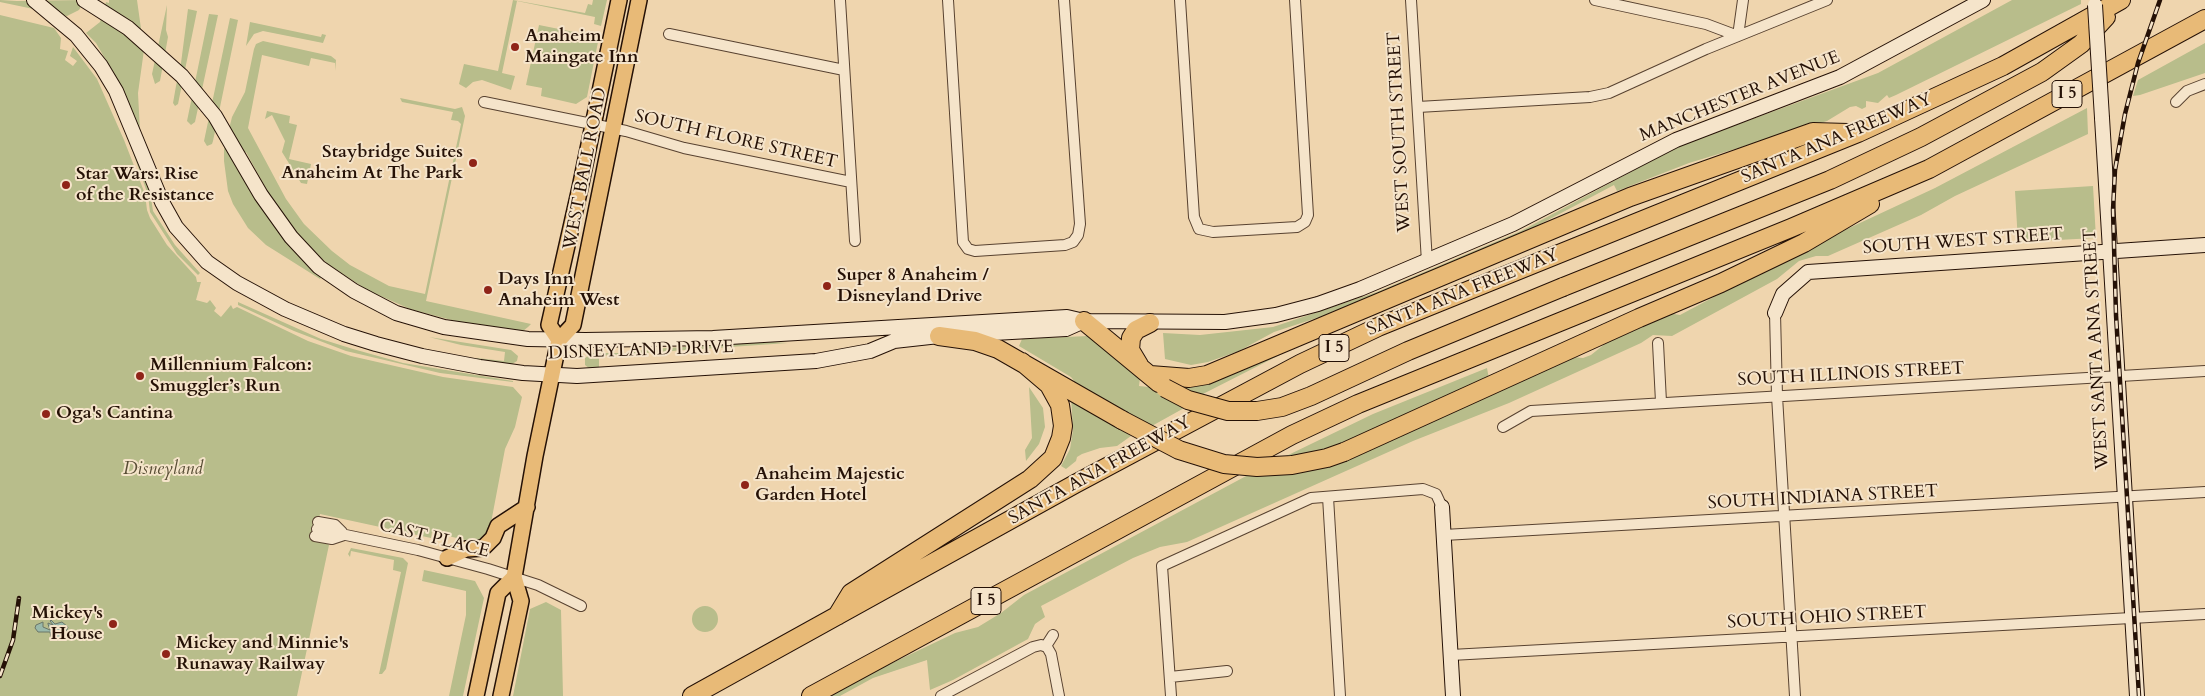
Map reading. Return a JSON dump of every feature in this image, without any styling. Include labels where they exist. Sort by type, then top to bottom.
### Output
[{"type":"highway","name":"SANTA ANA FREEWAY","points":[[692,696],[1222,404],[1378,326],[1858,133],[2012,62],[2121,0]]},
{"type":"highway","points":[[1084,322],[1165,388],[1188,400],[1228,411],[1257,411],[1282,407],[1304,400],[1408,351],[1830,180],[1921,137],[2042,72],[2081,44],[2121,0]]},
{"type":"highway","name":"I 5","points":[[811,696],[1292,435],[1358,404],[1782,232],[1928,169],[2205,19]]},
{"type":"highway","points":[[1150,323],[1136,330],[1131,338],[1130,350],[1146,371],[1188,378],[1207,375],[1630,197],[1813,132],[1858,133]]},
{"type":"highway","points":[[939,336],[975,341],[998,349],[1122,420],[1179,450],[1224,464],[1258,467],[1292,465],[1328,458],[1344,452],[1630,322],[1721,283],[1804,243],[1928,169]]},
{"type":"highway","points":[[836,618],[851,593],[1030,479],[1053,458],[1062,438],[1063,426],[1060,405],[1049,385],[1022,362]]},
{"type":"main road","name":"DISNEYLAND DRIVE","points":[[34,0],[76,35],[88,48],[116,91],[162,202],[176,227],[207,262],[221,274],[306,319],[381,346],[480,367],[577,376],[816,361],[870,350],[894,341],[939,336],[1066,329],[1084,322]]},
{"type":"main road","name":"DISNEYLAND DRIVE","points":[[84,0],[128,28],[182,76],[215,116],[261,195],[292,236],[319,267],[354,291],[396,313],[444,328],[488,335],[559,340],[713,338],[1067,317],[1084,322],[1225,322],[1276,316],[1318,304],[1427,262]]},
{"type":"main road","name":"WEST BALL ROAD","points":[[619,0],[549,325],[559,340],[574,325],[640,0]]},
{"type":"main road","name":"MANCHESTER AVENUE","points":[[1427,262],[1536,213],[1676,140],[1840,77],[1983,0]]},
{"type":"main road","name":"WEST SANTA ANA STREET","points":[[2094,0],[2137,696]]},
{"type":"main road","name":"SOUTH WEST STREET","points":[[1775,313],[1783,294],[1808,272],[2205,245]]},
{"type":"main road","points":[[502,693],[521,601],[514,577],[535,456],[559,340]]},
{"type":"main road","points":[[447,558],[466,549],[483,548],[493,538],[498,526],[527,507]]},
{"type":"main road","points":[[1442,507],[1453,696]]},
{"type":"main road","points":[[477,690],[498,593],[514,577]]},
{"type":"street","points":[[840,0],[855,241]]},
{"type":"street","points":[[948,0],[965,246],[971,250],[993,250],[1065,245],[1076,240],[1080,224],[1064,0]]},
{"type":"street","points":[[1180,0],[1194,217],[1200,229],[1213,232],[1297,227],[1305,222],[1309,208],[1295,0]]},
{"type":"street","name":"WEST SOUTH STREET","points":[[1411,0],[1427,262]]},
{"type":"street","points":[[1595,0],[1706,24],[1738,36]]},
{"type":"street","points":[[1738,36],[1743,0]]},
{"type":"street","points":[[1418,107],[1600,96],[1738,36],[1827,0]]},
{"type":"street","points":[[669,34],[844,70]]},
{"type":"street","points":[[2176,102],[2187,91],[2205,84]]},
{"type":"street","name":"SOUTH FLORE STREET","points":[[484,102],[637,134],[661,143],[851,182]]},
{"type":"street","points":[[1775,313],[1777,396],[1795,696]]},
{"type":"street","points":[[1658,343],[1661,402]]},
{"type":"street","name":"SOUTH ILLINOIS STREET","points":[[1503,426],[1531,410],[2205,370]]},
{"type":"street","points":[[1171,696],[1162,566],[1311,498],[1423,490],[1436,494],[1442,507]]},
{"type":"street","name":"SOUTH INDIANA STREET","points":[[1444,535],[2205,492]]},
{"type":"street","points":[[1328,497],[1340,696]]},
{"type":"street","name":"CAST PLACE","points":[[317,529],[332,539],[345,534],[447,558],[514,577],[581,606]]},
{"type":"street","name":"SOUTH OHIO STREET","points":[[1451,654],[2205,614]]},
{"type":"street","points":[[1046,646],[1053,635]]},
{"type":"street","points":[[941,696],[1033,646],[1041,645],[1046,646],[1051,654],[1059,696]]},
{"type":"street","points":[[1170,677],[1227,671]]},
{"type":"green space","points":[[0,0],[85,0],[79,10],[67,16],[0,2]]},
{"type":"green space","points":[[109,0],[137,0],[144,50],[138,93],[140,132],[121,86],[96,43],[86,33],[100,22],[106,2],[109,3]]},
{"type":"green space","points":[[513,0],[585,13],[588,4],[592,5],[593,0],[607,0],[601,26],[594,24],[595,17],[517,1],[502,73],[515,76],[511,90],[482,80],[473,82],[466,88],[459,84],[464,64],[498,71]]},
{"type":"green space","points":[[2012,0],[2081,0],[2081,4],[1896,95],[1889,98],[1887,95],[1878,103],[1866,101],[1866,107],[1862,109],[1856,106],[1850,107],[1827,121],[1689,163],[1617,191],[1614,185],[1533,228],[1344,309],[1274,332],[1239,351],[1208,362],[1191,365],[1165,359],[1163,333],[1200,335],[1273,327],[1377,292],[1521,231],[1679,146],[1878,73]]},
{"type":"green space","points":[[167,5],[166,30],[168,37],[160,81],[155,84],[152,74]]},
{"type":"green space","points":[[188,9],[197,11],[178,104],[175,106],[173,103],[181,63]]},
{"type":"green space","points":[[209,14],[218,15],[195,122],[191,125],[187,121]]},
{"type":"green space","name":"Disneyland","points":[[0,15],[54,28],[61,38],[60,49],[68,51],[65,60],[73,66],[77,61],[70,56],[73,47],[97,79],[145,194],[150,218],[167,245],[196,277],[197,282],[201,282],[196,300],[207,303],[210,300],[216,308],[214,311],[221,317],[231,305],[233,309],[237,307],[308,341],[351,356],[443,377],[513,387],[522,397],[515,427],[505,449],[490,528],[486,536],[475,543],[467,543],[465,540],[432,532],[431,538],[320,514],[315,536],[329,545],[297,696],[0,696]]},
{"type":"green space","points":[[230,18],[238,20],[213,141],[212,144],[207,146],[204,141]]},
{"type":"green space","points":[[250,22],[321,37],[322,34],[326,35],[323,43],[263,31],[254,34],[246,46]]},
{"type":"green space","points":[[539,25],[599,37],[587,97],[576,104],[541,96],[542,88],[526,85]]},
{"type":"green space","points":[[263,41],[331,56],[336,60],[335,71],[335,63],[311,58],[309,66],[262,55],[248,128],[286,199],[304,224],[332,251],[350,265],[389,286],[425,294],[461,124],[458,121],[451,120],[453,112],[402,102],[400,98],[455,109],[462,107],[465,116],[426,301],[531,324],[528,327],[523,331],[470,325],[410,309],[367,290],[328,264],[310,248],[275,205],[246,152],[235,160],[322,275],[320,279],[266,245],[248,228],[233,204],[228,191],[224,150],[232,117],[245,92],[254,49],[256,44]]},
{"type":"green space","points":[[2205,43],[2205,73],[2133,96],[2138,80]]},
{"type":"green space","points":[[2087,108],[2088,134],[1955,196],[1921,215],[1828,256],[1816,256],[1799,261],[1777,279],[1672,336],[1653,335],[1641,343],[1509,403],[1413,441],[1187,542],[1160,547],[1133,558],[1041,606],[1045,617],[1035,624],[1028,639],[953,680],[930,690],[927,660],[873,678],[840,696],[831,696],[867,675],[955,633],[978,627],[1001,613],[1024,595],[1248,475],[1298,473],[1336,464],[1573,357],[1583,358],[1591,355],[1611,339],[1668,313],[1680,315],[1802,250],[1935,188]]},
{"type":"green space","points":[[267,111],[290,116],[289,123],[297,125],[289,159],[311,164],[307,184],[301,183],[282,152],[285,141],[272,115],[265,119]]},
{"type":"green space","points":[[133,146],[150,191],[153,211],[175,245],[200,273],[198,275],[177,254],[150,212],[148,195],[131,147]]},
{"type":"green space","points":[[2093,186],[2096,238],[2018,242],[2015,191]]},
{"type":"green space","points":[[238,302],[321,339],[353,349],[403,363],[513,382],[440,373],[346,351],[294,331],[238,305]]},
{"type":"green space","points":[[1319,335],[1199,396],[1169,384]]},
{"type":"green space","points":[[1088,336],[1140,378],[1139,386],[1149,387],[1186,407],[1150,427],[1079,387],[1071,377],[1019,346],[1022,339]]},
{"type":"green space","points":[[429,337],[511,350],[518,356],[517,361],[512,364],[499,364],[476,361],[477,358],[504,361],[505,352],[461,345]]},
{"type":"green space","points":[[773,342],[788,343],[599,356],[599,369],[590,369],[585,365],[585,358],[592,353],[627,353],[649,349]]},
{"type":"green space","points":[[1487,368],[1489,379],[1317,453],[1282,458],[1373,414]]},
{"type":"green space","points":[[1029,387],[1043,408],[1045,427],[1039,444],[1026,461],[1025,450],[1032,438]]},
{"type":"green space","points":[[1071,397],[1131,436],[1117,446],[1100,448],[1082,454],[1066,469],[1061,466],[1070,449],[1073,430]]},
{"type":"green space","points":[[351,548],[403,558],[408,563],[386,669],[382,674],[379,674],[401,572],[393,570],[394,560],[351,551],[350,557],[348,554]]},
{"type":"green space","points":[[424,570],[475,581],[484,598],[463,696],[449,696],[466,615],[466,591],[422,581]]},
{"type":"green space","points":[[546,602],[561,610],[563,696],[513,696],[530,609]]},
{"type":"green space","points":[[705,606],[715,609],[718,619],[715,629],[705,632],[695,629],[692,619],[695,609]]},
{"type":"shaded area","points":[[51,620],[55,624],[62,622],[68,627],[65,634],[57,640],[51,637],[50,632],[38,632],[35,628],[36,625],[43,622],[43,627],[50,630],[48,623],[53,625]]},
{"type":"railway","points":[[2139,696],[2116,315],[2113,210],[2115,170],[2125,114],[2138,63],[2160,0]]},
{"type":"railway","points":[[0,676],[13,640],[19,598]]},
{"type":"place","name":"Anaheim Maingate Inn","points":[[515,47]]},
{"type":"place","name":"Staybridge Suites Anaheim At The Park","points":[[473,163]]},
{"type":"place","name":"Star Wars: Rise of the Resistance","points":[[66,185]]},
{"type":"place","name":"Super 8 Anaheim / Disneyland Drive","points":[[827,286]]},
{"type":"place","name":"Days Inn Anaheim West","points":[[488,290]]},
{"type":"place","name":"Millennium Falcon: Smuggler’s Run","points":[[140,376]]},
{"type":"place","name":"Oga's Cantina","points":[[46,414]]},
{"type":"place","name":"Anaheim Majestic Garden Hotel","points":[[745,485]]},
{"type":"place","name":"Mickey's House","points":[[113,624]]},
{"type":"place","name":"Mickey and Minnie's Runaway Railway","points":[[166,654]]}]
